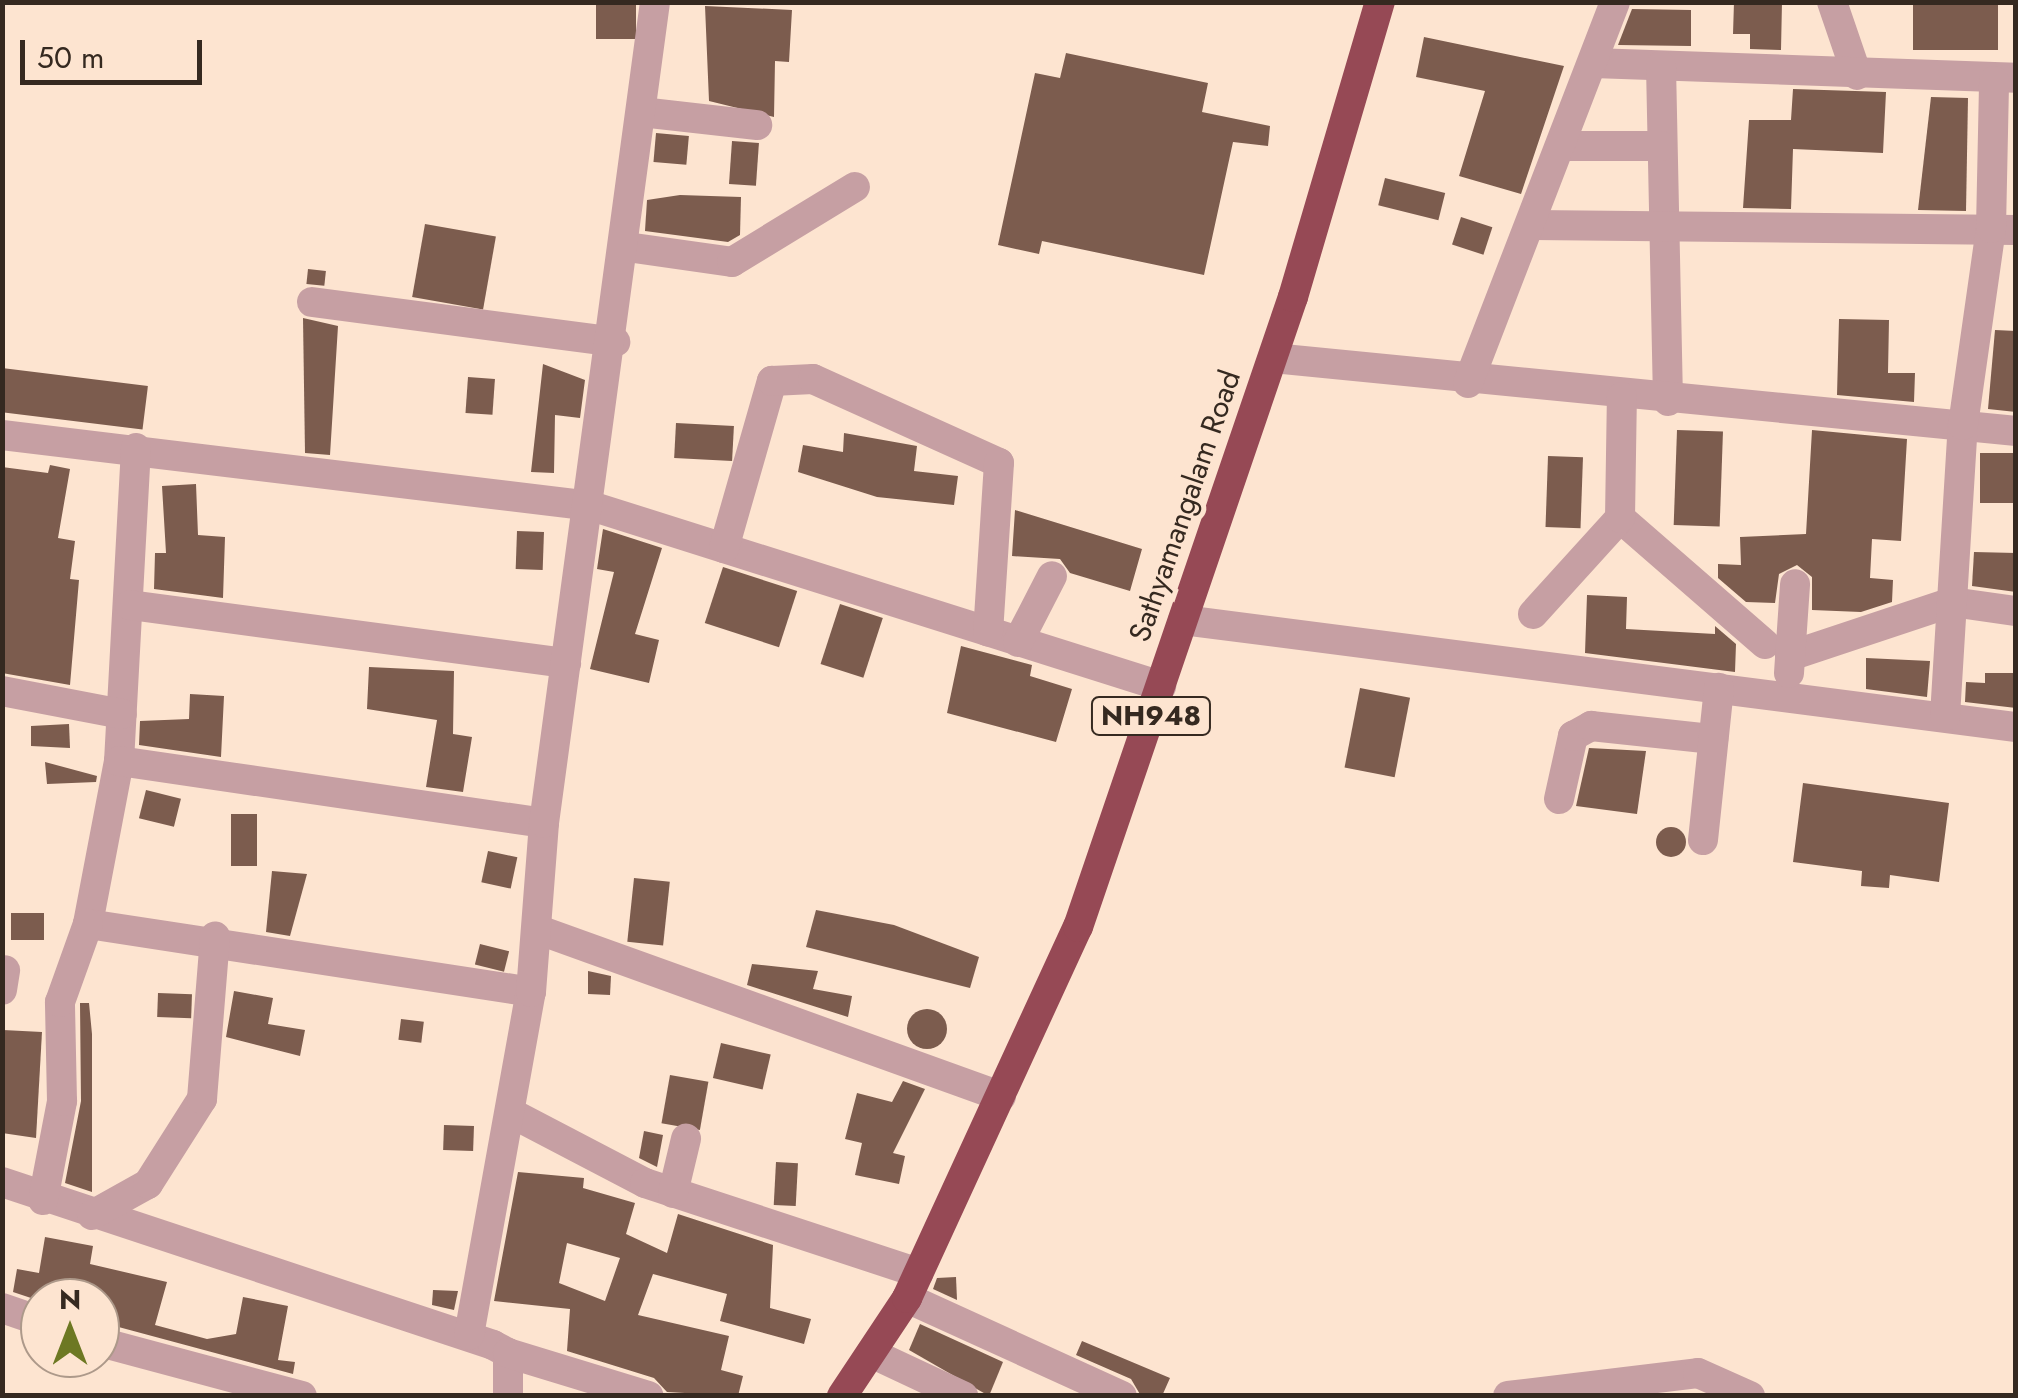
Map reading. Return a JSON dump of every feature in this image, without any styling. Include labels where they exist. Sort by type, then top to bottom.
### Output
[{"type":"highway","name":"Sathyamangalam Road","points":[[842,1396],[913,1285],[1078,927],[1273,358],[1380,2]]},
{"type":"street","points":[[469,1335],[513,1114],[531,992],[539,930],[544,823],[615,342],[655,2]]},
{"type":"street","points":[[1468,383],[1533,225],[1615,2]]},
{"type":"street","points":[[1832,2],[1857,74]]},
{"type":"street","points":[[1592,63],[2005,79],[2000,220]]},
{"type":"street","points":[[1661,66],[1668,401]]},
{"type":"street","points":[[641,112],[757,125]]},
{"type":"street","points":[[1562,146],[1661,146]]},
{"type":"street","points":[[1946,716],[1962,425],[2016,146]]},
{"type":"street","points":[[627,248],[732,262],[855,187]]},
{"type":"street","points":[[1533,225],[2000,220]]},
{"type":"street","points":[[312,302],[615,342]]},
{"type":"street","points":[[1273,358],[1468,383],[2016,431]]},
{"type":"street","points":[[724,548],[772,382],[813,379],[999,464],[988,632]]},
{"type":"street","points":[[1533,614],[1620,518],[1622,397]]},
{"type":"street","points":[[2,434],[591,506],[1160,686]]},
{"type":"street","points":[[43,1200],[62,1101],[60,1002],[88,924],[119,762],[136,448]]},
{"type":"street","points":[[1620,518],[1778,650]]},
{"type":"street","points":[[1018,642],[1052,576]]},
{"type":"street","points":[[1787,696],[1778,650],[1795,584]]},
{"type":"street","points":[[1778,650],[1952,602],[2016,611]]},
{"type":"street","points":[[130,605],[566,663]]},
{"type":"street","points":[[1183,620],[2016,727]]},
{"type":"street","points":[[1703,840],[1718,688]]},
{"type":"street","points":[[2,691],[122,714]]},
{"type":"street","points":[[1559,799],[1573,736],[1590,726],[1713,739]]},
{"type":"street","points":[[119,762],[544,823]]},
{"type":"street","points":[[88,924],[215,938],[531,992]]},
{"type":"street","points":[[539,930],[1001,1096]]},
{"type":"street","points":[[92,1215],[148,1184],[202,1100],[215,938]]},
{"type":"street","points":[[513,1114],[576,1153],[913,1285],[1122,1396]]},
{"type":"street","points":[[673,1193],[686,1138]]},
{"type":"street","points":[[2,1182],[43,1200],[650,1396]]},
{"type":"street","points":[[120,1347],[302,1396]]},
{"type":"street","points":[[872,1352],[963,1396]]},
{"type":"street","points":[[508,1353],[508,1396]]},
{"type":"street","points":[[1508,1396],[1601,1390],[1698,1373],[1750,1396]]},
{"type":"building","points":[[596,2],[636,2],[636,39],[596,39]]},
{"type":"building","points":[[1734,2],[1782,2],[1781,50],[1750,49],[1750,34],[1733,34]]},
{"type":"building","points":[[1913,2],[1998,2],[1998,50],[1913,50]]},
{"type":"building","points":[[705,6],[792,10],[789,62],[775,61],[774,117],[709,101]]},
{"type":"building","points":[[1632,9],[1691,10],[1691,46],[1618,45]]},
{"type":"building","points":[[1424,37],[1564,66],[1521,194],[1459,176],[1485,91],[1416,77]]},
{"type":"building","points":[[1066,53],[1208,83],[1202,112],[1270,126],[1268,146],[1233,142],[1204,275],[1042,241],[1039,254],[998,245],[1035,73],[1060,78]]},
{"type":"building","points":[[1793,89],[1886,92],[1883,153],[1793,149],[1791,209],[1743,208],[1749,120],[1791,120]]},
{"type":"building","points":[[1931,97],[1968,98],[1966,211],[1918,210]]},
{"type":"building","points":[[656,133],[689,136],[686,165],[653,162]]},
{"type":"building","points":[[732,141],[759,143],[756,186],[729,184]]},
{"type":"building","points":[[1385,178],[1445,193],[1438,220],[1378,205]]},
{"type":"building","points":[[680,195],[741,197],[740,235],[728,242],[645,231],[647,200]]},
{"type":"building","points":[[1461,217],[1492,227],[1483,255],[1452,245]]},
{"type":"building","points":[[425,224],[496,237],[483,309],[412,297]]},
{"type":"building","points":[[308,269],[326,271],[324,286],[306,284]]},
{"type":"building","points":[[303,318],[338,326],[330,455],[305,453]]},
{"type":"building","points":[[1839,319],[1889,320],[1888,373],[1915,373],[1914,402],[1837,395]]},
{"type":"building","points":[[1995,330],[2016,331],[2016,412],[1988,409]]},
{"type":"building","points":[[543,364],[585,380],[580,418],[555,415],[554,473],[531,472]]},
{"type":"building","points":[[2,368],[148,386],[143,430],[2,412]]},
{"type":"building","points":[[468,377],[495,379],[492,415],[465,413]]},
{"type":"building","points":[[676,423],[734,426],[732,461],[674,458]]},
{"type":"building","points":[[1677,430],[1723,432],[1720,527],[1674,525]]},
{"type":"building","points":[[1812,430],[1907,439],[1901,541],[1872,539],[1870,578],[1893,580],[1892,602],[1861,612],[1812,610],[1812,577],[1797,565],[1779,574],[1775,603],[1746,602],[1718,578],[1718,564],[1741,565],[1740,537],[1806,534]]},
{"type":"building","points":[[844,433],[917,446],[914,471],[958,476],[954,505],[877,497],[798,472],[803,445],[843,452]]},
{"type":"building","points":[[1980,453],[2016,453],[2016,503],[1980,503]]},
{"type":"building","points":[[1548,456],[1583,457],[1581,528],[1546,527]]},
{"type":"building","points":[[50,465],[70,469],[58,538],[75,541],[70,579],[79,580],[70,685],[2,673],[2,467],[48,473]]},
{"type":"building","points":[[196,484],[198,535],[225,537],[223,598],[154,589],[155,553],[166,553],[162,486]]},
{"type":"building","points":[[1015,510],[1142,549],[1130,591],[1070,573],[1060,559],[1012,556]]},
{"type":"building","points":[[603,529],[662,548],[635,634],[659,640],[649,683],[590,669],[614,572],[597,569]]},
{"type":"building","points":[[517,531],[544,532],[543,570],[516,569]]},
{"type":"building","points":[[1974,552],[2016,553],[2016,592],[1972,586]]},
{"type":"building","points":[[723,567],[797,591],[779,647],[705,623]]},
{"type":"building","points":[[1587,595],[1627,597],[1626,629],[1715,634],[1715,626],[1736,644],[1735,672],[1585,653]]},
{"type":"building","points":[[840,604],[883,618],[863,678],[821,664]]},
{"type":"building","points":[[961,646],[1032,665],[1030,676],[1072,689],[1056,742],[947,713]]},
{"type":"building","points":[[1866,658],[1930,661],[1927,697],[1866,689]]},
{"type":"building","points":[[369,667],[454,671],[453,734],[472,737],[463,792],[426,787],[437,720],[367,709]]},
{"type":"building","points":[[1985,673],[2016,673],[2016,708],[1965,702],[1966,682],[1985,683]]},
{"type":"building","points":[[1360,688],[1410,698],[1395,777],[1345,768]]},
{"type":"building","points":[[190,694],[224,696],[221,757],[139,745],[140,721],[189,719]]},
{"type":"building","points":[[69,724],[70,748],[31,746],[31,726]]},
{"type":"building","points":[[1589,748],[1646,751],[1637,814],[1576,806]]},
{"type":"building","points":[[45,762],[97,776],[96,782],[47,784]]},
{"type":"building","points":[[1803,783],[1949,803],[1939,882],[1890,875],[1889,888],[1861,886],[1862,871],[1793,862]]},
{"type":"building","points":[[146,790],[181,799],[174,827],[139,818]]},
{"type":"building","points":[[231,814],[257,814],[257,866],[231,866]]},
{"type":"building","points":[[1671,827],[1682,831],[1686,842],[1682,853],[1671,857],[1660,853],[1656,842],[1660,831]]},
{"type":"building","points":[[488,851],[517,857],[511,889],[481,882]]},
{"type":"building","points":[[272,871],[307,874],[290,936],[266,932]]},
{"type":"building","points":[[634,878],[670,882],[663,945],[627,942]]},
{"type":"building","points":[[816,910],[894,925],[979,957],[970,988],[806,947]]},
{"type":"building","points":[[11,913],[44,913],[44,940],[11,940]]},
{"type":"building","points":[[480,944],[509,951],[504,972],[475,964]]},
{"type":"building","points":[[752,964],[818,971],[813,989],[852,996],[848,1017],[747,985]]},
{"type":"building","points":[[588,971],[611,976],[610,995],[588,994]]},
{"type":"building","points":[[234,991],[273,998],[268,1024],[305,1030],[300,1056],[226,1037]]},
{"type":"building","points":[[158,993],[192,994],[191,1018],[157,1017]]},
{"type":"building","points":[[80,1003],[89,1003],[92,1034],[92,1192],[65,1183],[81,1101]]},
{"type":"building","points":[[927,1009],[941,1015],[947,1029],[941,1043],[927,1049],[913,1043],[907,1029],[913,1015]]},
{"type":"building","points":[[401,1019],[424,1022],[421,1043],[398,1040]]},
{"type":"building","points":[[3,1030],[42,1032],[36,1138],[2,1133]]},
{"type":"building","points":[[721,1043],[771,1054],[763,1090],[713,1078]]},
{"type":"building","points":[[670,1075],[708,1082],[700,1130],[661,1123]]},
{"type":"building","points":[[903,1081],[925,1089],[893,1153],[905,1156],[899,1184],[855,1175],[862,1143],[845,1139],[857,1093],[892,1102]]},
{"type":"building","points":[[444,1125],[474,1126],[473,1151],[443,1150]]},
{"type":"building","points":[[644,1131],[663,1135],[657,1167],[639,1158]]},
{"type":"building","points":[[776,1162],[798,1163],[796,1206],[774,1205]]},
{"type":"building","points":[[518,1172],[584,1178],[583,1188],[635,1203],[626,1234],[667,1253],[678,1214],[773,1245],[770,1308],[811,1319],[804,1344],[720,1321],[727,1294],[653,1274],[638,1315],[729,1336],[721,1370],[743,1376],[738,1396],[667,1392],[654,1378],[567,1351],[570,1309],[494,1301]],"holes":[[[567,1243],[620,1258],[605,1301],[559,1283]]]},
{"type":"building","points":[[45,1237],[93,1246],[90,1264],[167,1282],[155,1325],[207,1339],[236,1334],[243,1297],[288,1306],[278,1360],[295,1362],[293,1374],[120,1327],[120,1278],[20,1278],[20,1294],[13,1292],[17,1269],[39,1273]]},
{"type":"building","points":[[956,1277],[957,1300],[933,1289],[937,1278]]},
{"type":"building","points":[[433,1290],[458,1291],[454,1310],[432,1305]]},
{"type":"building","points":[[920,1324],[1003,1362],[989,1396],[909,1350]]},
{"type":"building","points":[[1082,1341],[1170,1378],[1162,1396],[1141,1396],[1131,1379],[1076,1355]]}]
